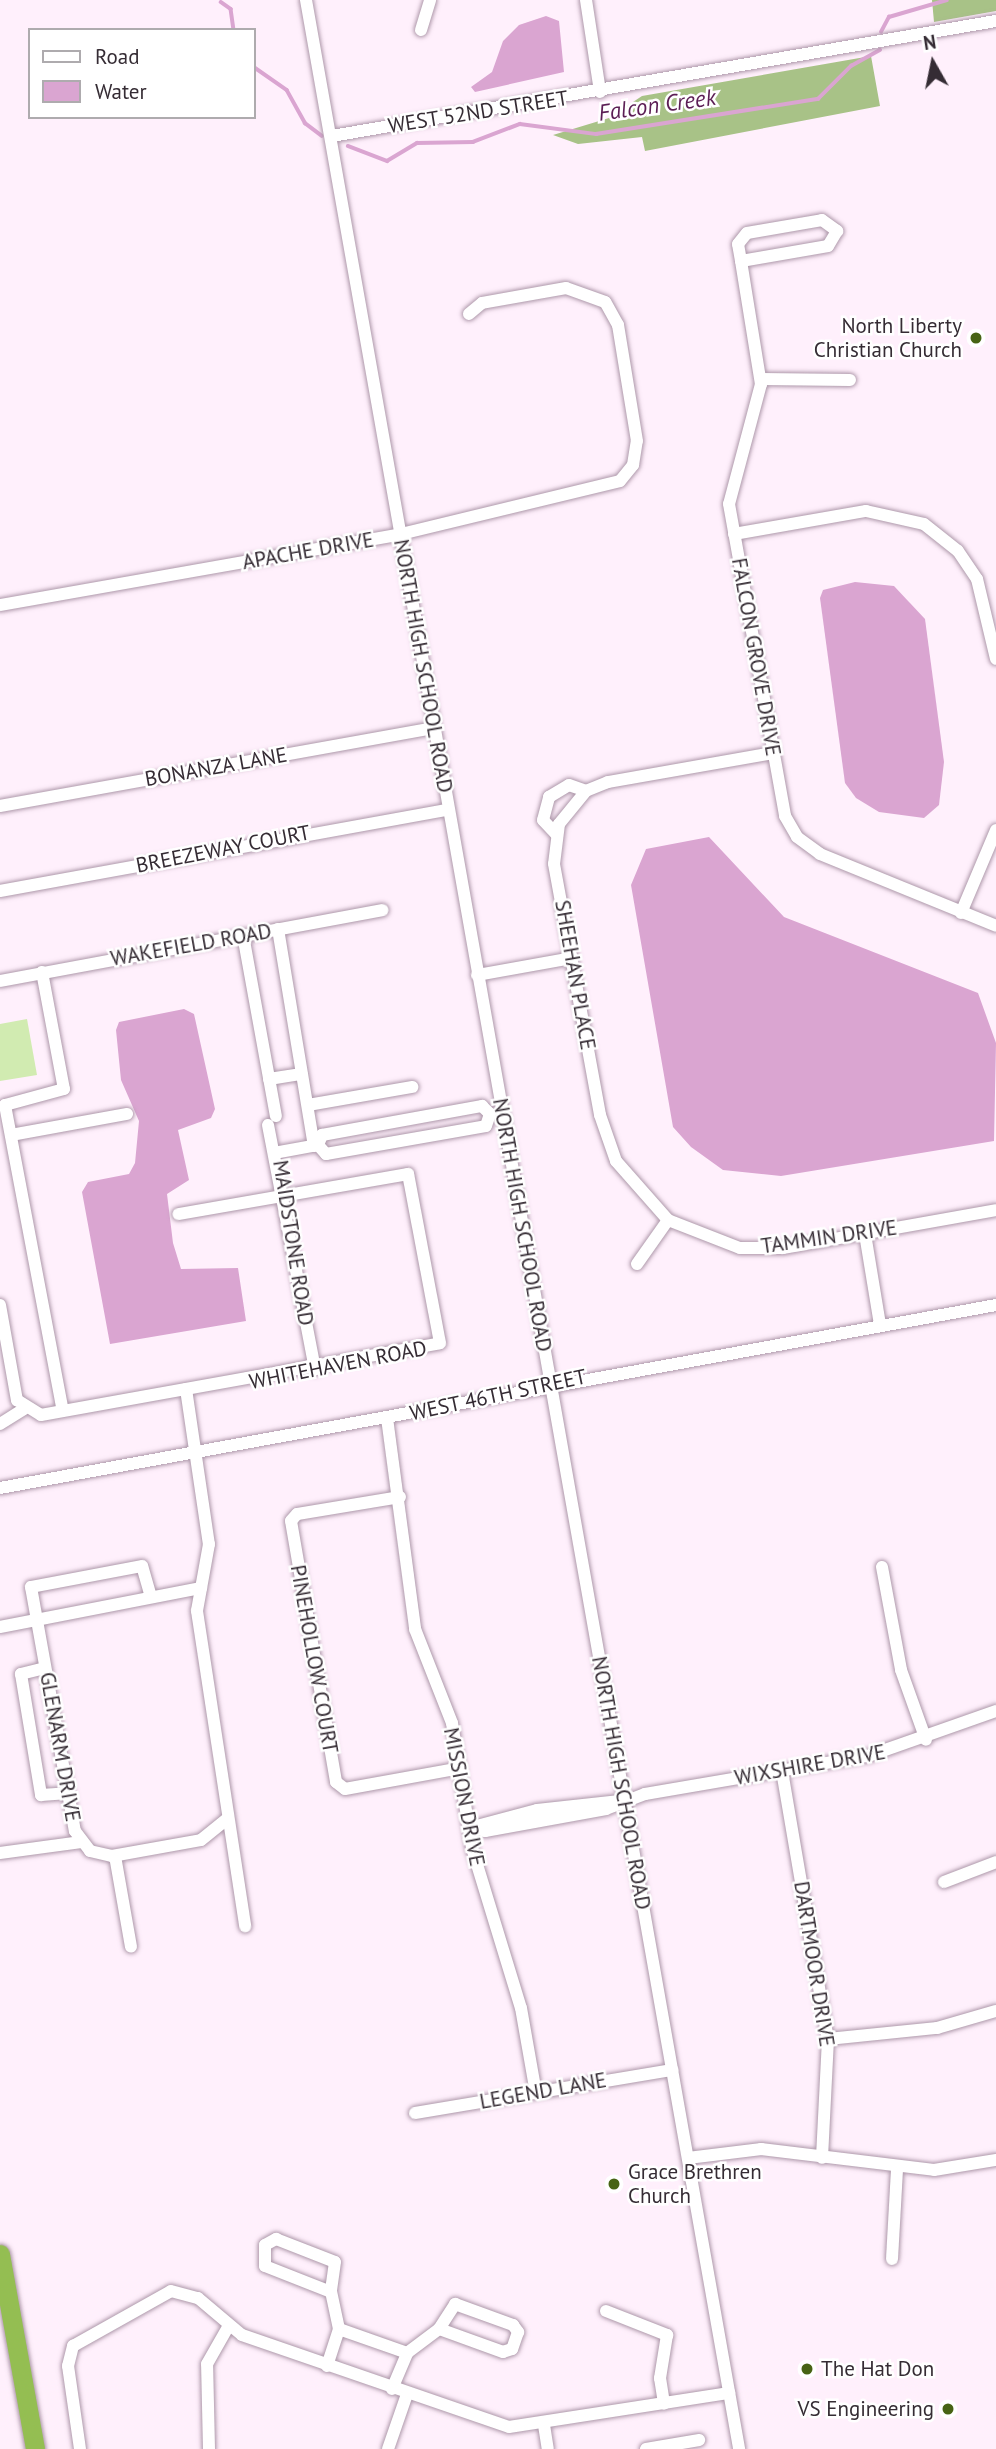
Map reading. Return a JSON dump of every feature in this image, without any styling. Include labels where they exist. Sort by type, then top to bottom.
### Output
[{"type":"highway","points":[[0,2254],[34,2449]]},
{"type":"street","name":"NORTH HIGH SCHOOL ROAD","points":[[306,0],[332,136],[477,975],[496,1113],[550,1385],[621,1800],[739,2449]]},
{"type":"street","points":[[421,30],[430,0]]},
{"type":"street","points":[[586,0],[600,92]]},
{"type":"street","name":"WEST 52ND STREET","points":[[332,136],[600,92],[996,21]]},
{"type":"street","points":[[822,220],[836,229],[828,246],[741,261],[738,242],[747,233],[822,220]]},
{"type":"street","name":"FALCON GROVE DRIVE","points":[[741,261],[761,379],[730,491],[734,534],[785,816],[807,847],[996,926]]},
{"type":"street","name":"APACHE DRIVE","points":[[0,605],[401,534],[471,513],[607,489],[627,474],[637,453],[618,325],[602,299],[566,288],[482,303],[469,314]]},
{"type":"street","points":[[761,379],[850,380]]},
{"type":"street","points":[[734,534],[873,511],[901,516],[940,534],[979,584],[996,659]]},
{"type":"street","name":"BONANZA LANE","points":[[0,806],[433,727]]},
{"type":"street","points":[[586,791],[773,753]]},
{"type":"street","name":"SHEEHAN PLACE","points":[[556,834],[543,814],[559,789],[572,785],[586,791],[574,803],[556,834],[554,861],[600,1116]]},
{"type":"street","name":"BREEZEWAY COURT","points":[[0,891],[447,810]]},
{"type":"street","points":[[961,913],[996,830]]},
{"type":"street","name":"WAKEFIELD ROAD","points":[[0,981],[382,910]]},
{"type":"street","name":"MAIDSTONE ROAD","points":[[278,929],[316,1145],[326,1154],[486,1126],[496,1113],[482,1106],[404,1120],[322,1135],[316,1145],[274,1153],[315,1370]]},
{"type":"street","points":[[243,935],[269,1079],[274,1153]]},
{"type":"street","points":[[477,975],[572,958]]},
{"type":"street","points":[[41,972],[64,1089],[7,1100],[11,1135],[63,1411]]},
{"type":"street","points":[[269,1079],[302,1074]]},
{"type":"street","points":[[308,1105],[412,1087]]},
{"type":"street","points":[[11,1135],[127,1114]]},
{"type":"street","name":"TAMMIN DRIVE","points":[[600,1116],[624,1175],[668,1220],[704,1238],[749,1249],[865,1234],[996,1210]]},
{"type":"street","points":[[404,1120],[407,1139]]},
{"type":"street","name":"WHITEHAVEN ROAD","points":[[24,1409],[41,1415],[186,1388],[315,1370],[440,1343],[408,1174],[282,1194]]},
{"type":"street","points":[[178,1214],[282,1194]]},
{"type":"street","points":[[636,1264],[668,1220]]},
{"type":"street","points":[[865,1234],[880,1325]]},
{"type":"street","name":"WEST 46TH STREET","points":[[0,1488],[996,1305]]},
{"type":"street","points":[[0,1424],[24,1409],[4,1344],[1,1313]]},
{"type":"street","points":[[186,1388],[209,1544],[197,1611],[230,1797],[227,1819],[245,1926]]},
{"type":"street","name":"MISSION DRIVE","points":[[387,1418],[400,1497],[415,1629],[452,1723],[473,1827],[472,1848],[521,2008],[536,2093]]},
{"type":"street","name":"PINEHOLLOW COURT","points":[[400,1497],[297,1514],[291,1521],[336,1782],[345,1789],[460,1768]]},
{"type":"street","name":"GLENARM DRIVE","points":[[115,1856],[98,1854],[81,1842],[68,1793],[32,1587],[142,1566],[151,1597]]},
{"type":"street","points":[[882,1567],[901,1670],[926,1740]]},
{"type":"street","points":[[0,1627],[36,1616],[201,1588]]},
{"type":"street","points":[[45,1668],[21,1674],[41,1795],[68,1793]]},
{"type":"street","name":"WIXSHIRE DRIVE","points":[[473,1827],[512,1826],[606,1809],[621,1800],[782,1771],[926,1740],[996,1711]]},
{"type":"street","name":"DARTMOOR DRIVE","points":[[782,1771],[828,2039],[822,2158]]},
{"type":"street","points":[[131,1947],[115,1856],[201,1840],[227,1819]]},
{"type":"street","points":[[0,1853],[81,1842]]},
{"type":"street","points":[[944,1882],[996,1862]]},
{"type":"street","points":[[828,2039],[937,2028],[996,2011]]},
{"type":"street","name":"LEGEND LANE","points":[[415,2113],[671,2070]]},
{"type":"street","points":[[688,2158],[756,2149],[897,2169],[996,2160]]},
{"type":"street","points":[[892,2259],[897,2169]]},
{"type":"street","points":[[327,2366],[339,2329],[331,2292],[339,2269],[333,2260],[276,2239],[265,2245],[265,2266],[331,2292]]},
{"type":"street","points":[[80,2449],[68,2366],[77,2342],[162,2292],[200,2300],[228,2327],[327,2366],[496,2424],[544,2425],[729,2393]]},
{"type":"street","points":[[392,2389],[407,2353],[439,2329],[452,2304],[518,2332],[506,2352],[439,2329]]},
{"type":"street","points":[[606,2311],[667,2335],[660,2378],[664,2404]]},
{"type":"street","points":[[209,2449],[208,2364],[228,2327]]},
{"type":"street","points":[[339,2329],[407,2353]]},
{"type":"street","points":[[388,2449],[407,2394]]},
{"type":"street","points":[[544,2425],[548,2449]]},
{"type":"street","points":[[646,2449],[699,2440]]},
{"type":"green space","points":[[932,0],[996,0],[996,11],[934,22]]},
{"type":"green space","points":[[871,56],[880,106],[645,151],[642,137],[578,144],[553,135],[609,118],[642,96]]},
{"type":"green space","points":[[27,1019],[37,1075],[0,1081],[0,1024]]},
{"type":"water","points":[[546,16],[559,21],[564,72],[475,92],[471,87],[492,72],[503,41],[519,25]]},
{"type":"water","points":[[855,582],[894,586],[925,619],[944,762],[939,805],[924,818],[879,812],[856,798],[845,783],[820,598],[823,590]]},
{"type":"water","points":[[709,837],[784,917],[978,993],[996,1043],[994,1141],[781,1176],[723,1170],[691,1147],[673,1127],[631,885],[646,849]]},
{"type":"water","points":[[184,1009],[194,1014],[215,1109],[211,1118],[178,1130],[189,1180],[167,1194],[173,1243],[181,1269],[238,1268],[246,1321],[110,1344],[82,1192],[88,1182],[129,1174],[135,1163],[139,1121],[121,1080],[116,1030],[119,1022]]},
{"type":"waterway","name":"Falcon Creek","points":[[881,32],[889,17],[947,0]]},
{"type":"waterway","name":"Falcon Creek","points":[[221,2],[231,9],[234,28]]},
{"type":"waterway","name":"Falcon Creek","points":[[348,146],[387,161],[417,143],[473,142],[520,124],[596,134],[818,99],[851,66],[880,50]]},
{"type":"waterway","name":"Falcon Creek","points":[[256,68],[287,90],[305,123],[322,136]]},
{"type":"place","name":"North Liberty Christian Church","points":[[976,338]]},
{"type":"place","name":"Grace Brethren Church","points":[[614,2184]]},
{"type":"place","name":"The Hat Don","points":[[807,2369]]},
{"type":"place","name":"VS Engineering","points":[[948,2409]]}]
